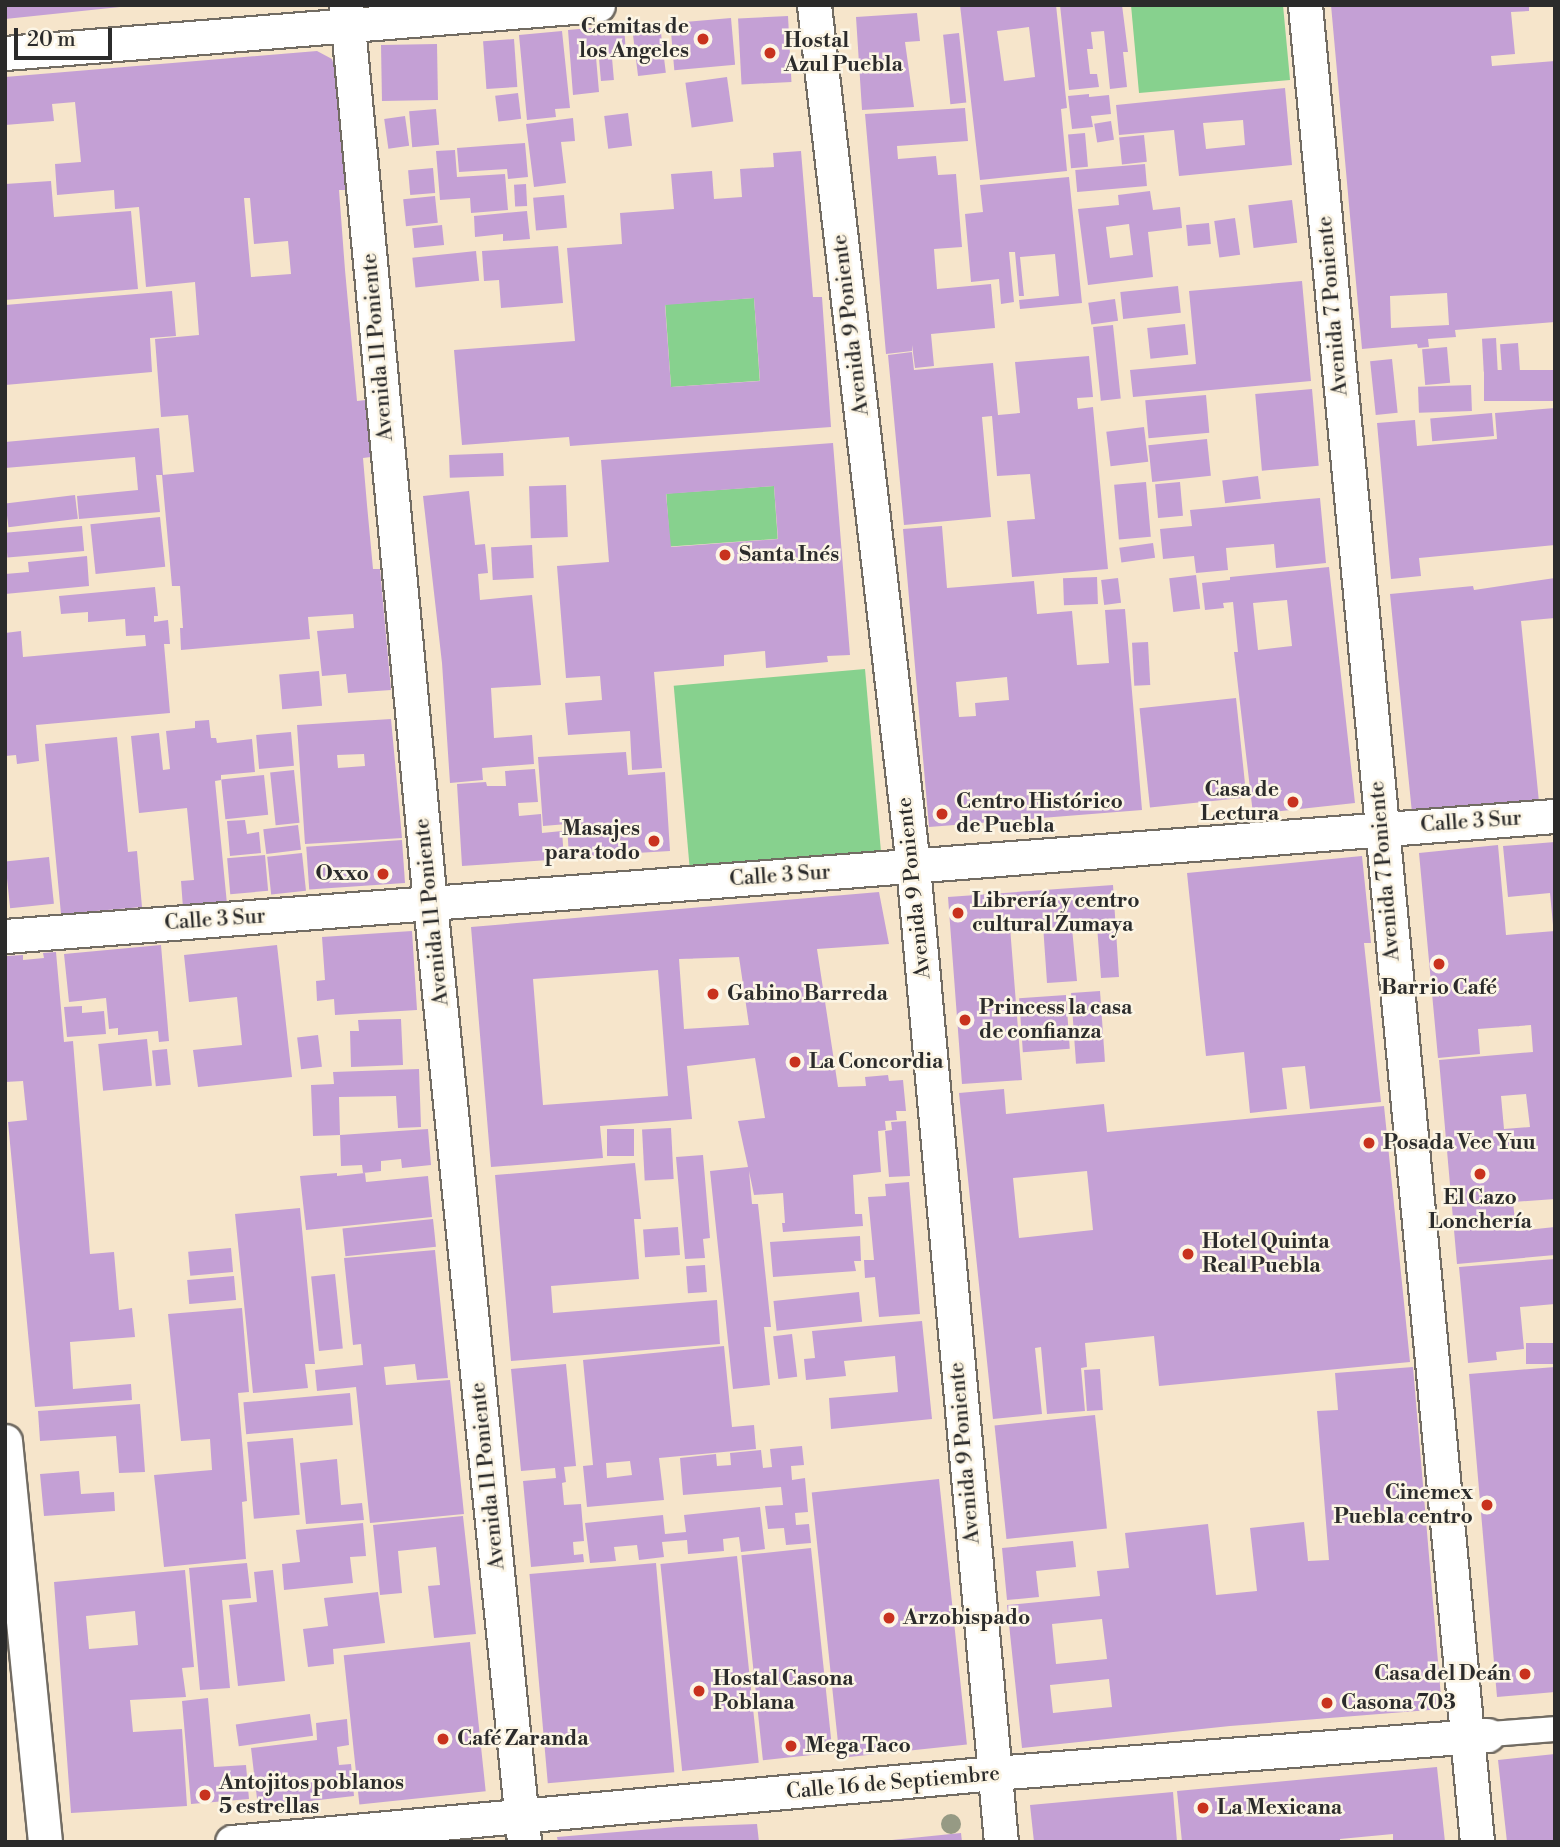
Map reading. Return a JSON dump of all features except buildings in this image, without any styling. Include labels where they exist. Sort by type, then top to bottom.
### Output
[{"type":"street","points":[[5,53],[347,15],[598,5]]},
{"type":"street","name":"Avenida 9 Poniente","points":[[814,5],[913,866],[1001,1842]]},
{"type":"street","name":"Avenida 7 Poniente","points":[[1306,5],[1380,828],[1478,1736],[1477,1842]]},
{"type":"street","name":"Avenida 11 Poniente","points":[[347,15],[430,903],[523,1830]]},
{"type":"street","name":"Calle 3 Sur","points":[[5,936],[1555,816]]},
{"type":"street","points":[[5,1441],[45,1842]]},
{"type":"street","name":"Calle 16 de Septiembre","points":[[232,1842],[523,1830],[994,1773],[1555,1729]]},
{"type":"green space","points":[[1131,5],[1283,5],[1290,80],[1139,93]]},
{"type":"green space","points":[[754,298],[760,381],[671,387],[665,304]]},
{"type":"green space","points":[[774,486],[778,539],[670,546],[666,494]]},
{"type":"green space","points":[[865,669],[882,864],[691,881],[674,686]]},
{"type":"place","name":"Cemitas de los Angeles","points":[[703,39]]},
{"type":"place","name":"Hostal Azul Puebla","points":[[770,53]]},
{"type":"place","name":"Santa Inés","points":[[725,555]]},
{"type":"place","name":"Casa de Lectura","points":[[1293,802]]},
{"type":"place","name":"Centro Histórico de Puebla","points":[[942,814]]},
{"type":"place","name":"Masajes para todo","points":[[654,841]]},
{"type":"place","name":"Oxxo","points":[[383,874]]},
{"type":"place","name":"Librería y centro cultural Zumaya","points":[[958,913]]},
{"type":"place","name":"Barrio Café","points":[[1439,964]]},
{"type":"place","name":"Gabino Barreda","points":[[713,994]]},
{"type":"place","name":"Princess la casa de confianza","points":[[965,1020]]},
{"type":"place","name":"La Concordia","points":[[795,1062]]},
{"type":"place","name":"Posada Vee Yuu","points":[[1369,1143]]},
{"type":"place","name":"El Cazo Lonchería","points":[[1480,1174]]},
{"type":"place","name":"Hotel Quinta Real Puebla","points":[[1188,1254]]},
{"type":"place","name":"Cinemex Puebla centro","points":[[1487,1505]]},
{"type":"place","name":"Arzobispado","points":[[889,1618]]},
{"type":"place","name":"Casa del Deán","points":[[1525,1674]]},
{"type":"place","name":"Hostal Casona Poblana","points":[[699,1691]]},
{"type":"place","name":"Casona 703","points":[[1327,1703]]},
{"type":"place","name":"Café Zaranda","points":[[443,1739]]},
{"type":"place","name":"Mega Taco","points":[[791,1746]]},
{"type":"place","name":"Antojitos poblanos 5 estrellas","points":[[205,1795]]},
{"type":"place","name":"La Mexicana","points":[[1203,1808]]}]
